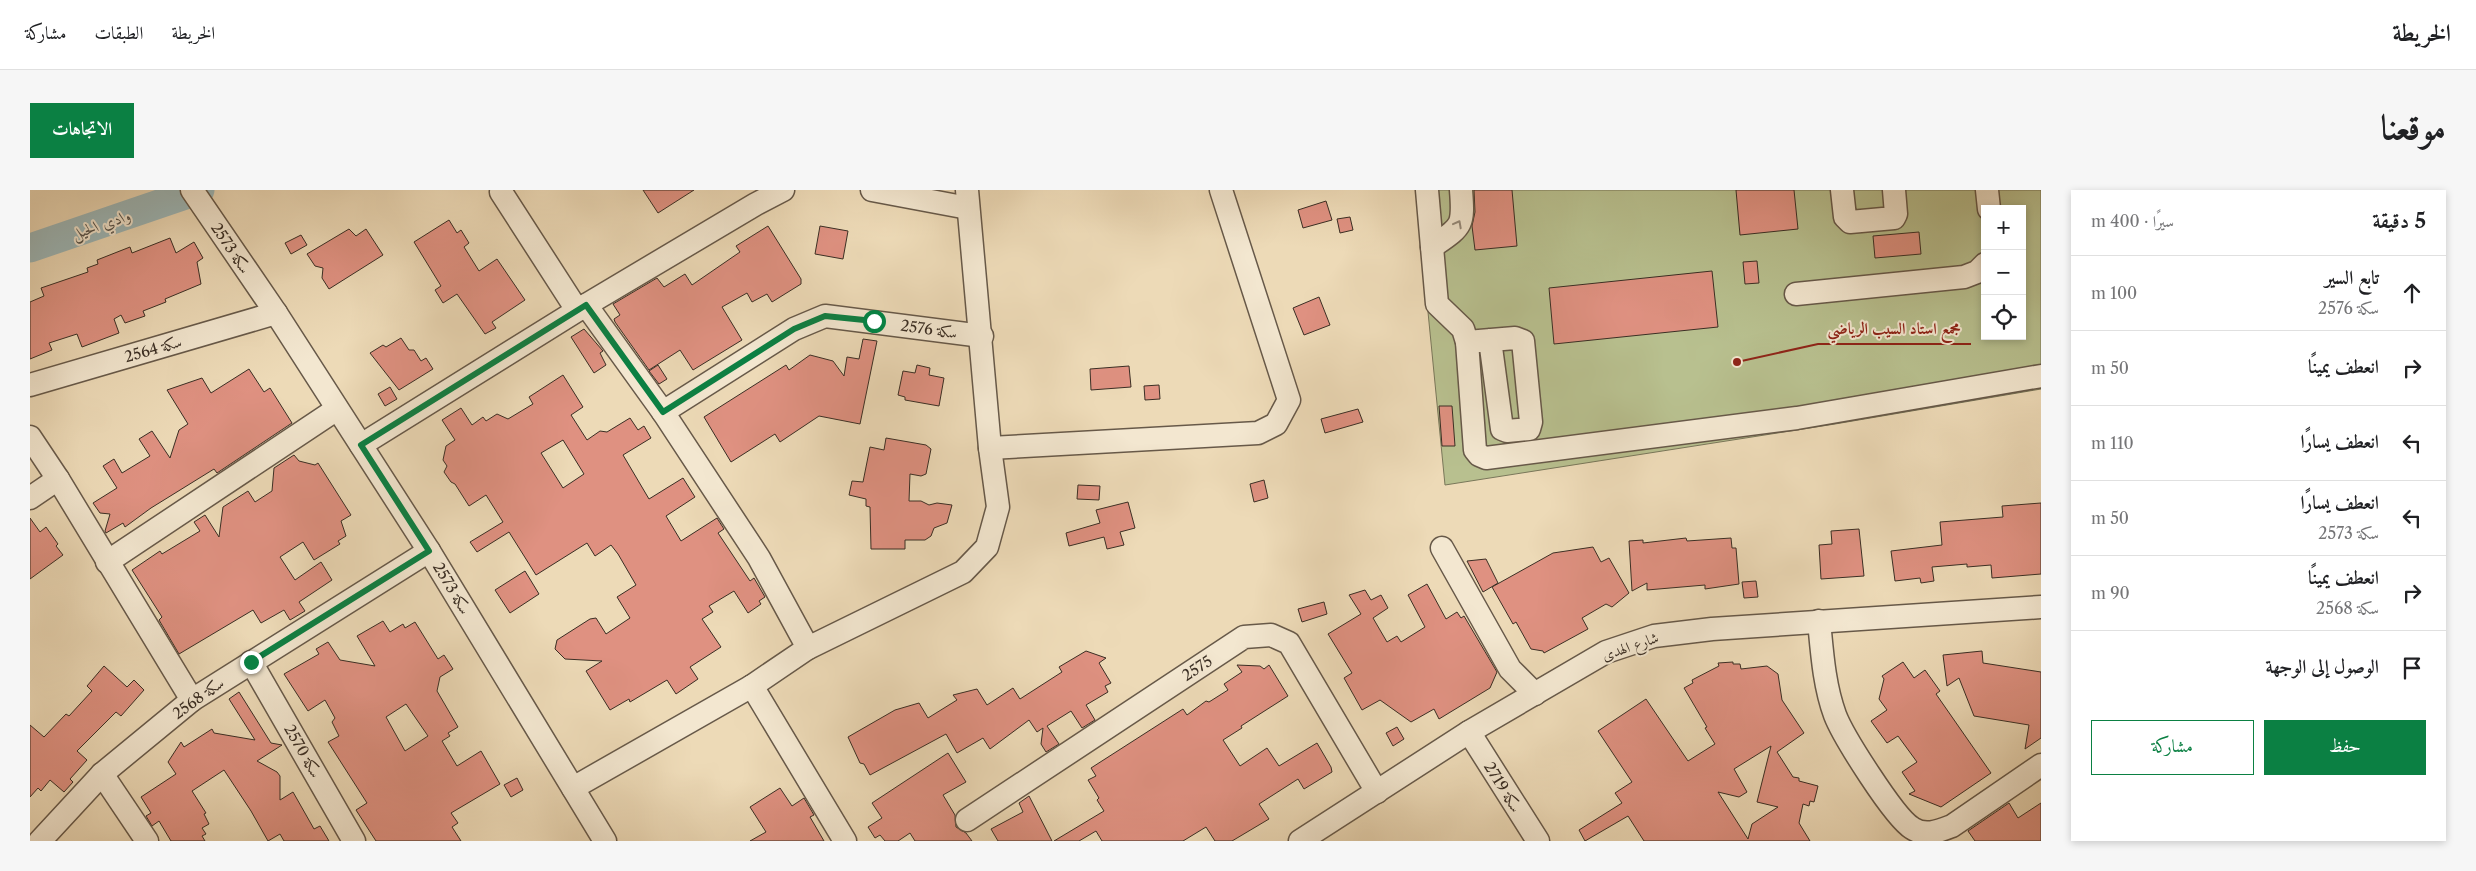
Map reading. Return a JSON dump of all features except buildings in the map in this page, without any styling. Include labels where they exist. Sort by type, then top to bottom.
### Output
[{"type":"street","name":"سكة 2573","points":[[192,190],[276,313],[429,551],[605,841]]},
{"type":"street","points":[[361,445],[581,308],[756,204],[783,190]]},
{"type":"street","points":[[573,788],[752,686],[808,648],[963,572],[987,547],[998,507],[990,448],[982,336],[968,199],[872,190]]},
{"type":"street","points":[[990,448],[1258,434],[1276,424],[1289,400],[1221,190]]},
{"type":"street","points":[[1427,190],[1438,304],[1463,329],[1467,342],[1475,450],[1479,455],[1486,458],[1797,418],[2041,376]]},
{"type":"street","points":[[1432,247],[1459,226],[1463,214],[1461,190]]},
{"type":"street","points":[[1842,190],[1845,217],[1850,222],[1894,218],[1896,210],[1894,190]]},
{"type":"street","points":[[1987,190],[1989,205]]},
{"type":"street","points":[[501,192],[581,308],[663,412],[759,558],[808,648]]},
{"type":"street","points":[[1796,294],[1964,277],[1977,272],[1981,268]]},
{"type":"street","name":"سكة 2564","points":[[30,385],[276,313]]},
{"type":"street","name":"سكة 2576","points":[[663,412],[794,329],[825,316],[982,336]]},
{"type":"street","points":[[1467,342],[1490,340]]},
{"type":"street","points":[[107,562],[337,408]]},
{"type":"street","points":[[30,437],[58,479],[192,700]]},
{"type":"street","points":[[30,498],[58,479]]},
{"type":"street","points":[[1442,548],[1510,668],[1535,694]]},
{"type":"street","name":"سكة 2568","points":[[40,841],[102,774],[192,700],[429,551]]},
{"type":"street","name":"شارع الهدى","points":[[1300,841],[1469,732],[1606,652],[1654,636],[1712,629],[2041,607]]},
{"type":"street","points":[[1819,621],[1825,673],[1835,716],[1857,755],[1901,818],[1912,829],[1926,833],[1937,832],[1952,826],[2041,765]]},
{"type":"street","name":"2575","points":[[967,820],[1244,637],[1271,635],[1288,643],[1377,792]]},
{"type":"street","name":"سكة 2570","points":[[251,662],[354,841]]},
{"type":"street","points":[[752,686],[845,841]]},
{"type":"street","name":"سكة 2719","points":[[1469,732],[1538,841]]},
{"type":"street","points":[[102,774],[146,841]]},
{"type":"green space","points":[[1416,190],[2041,190],[2041,389],[1835,424],[1445,485]]},
{"type":"waterway","name":"وادي الحيل","points":[[30,248],[200,190]]},
{"type":"place","name":"مجمع استاد السيب الرياضي","points":[[1737,362]]},
{"type":"route","points":[[251,662],[429,551],[361,445],[586,305],[663,412],[794,329],[825,316],[874,321]]}]
